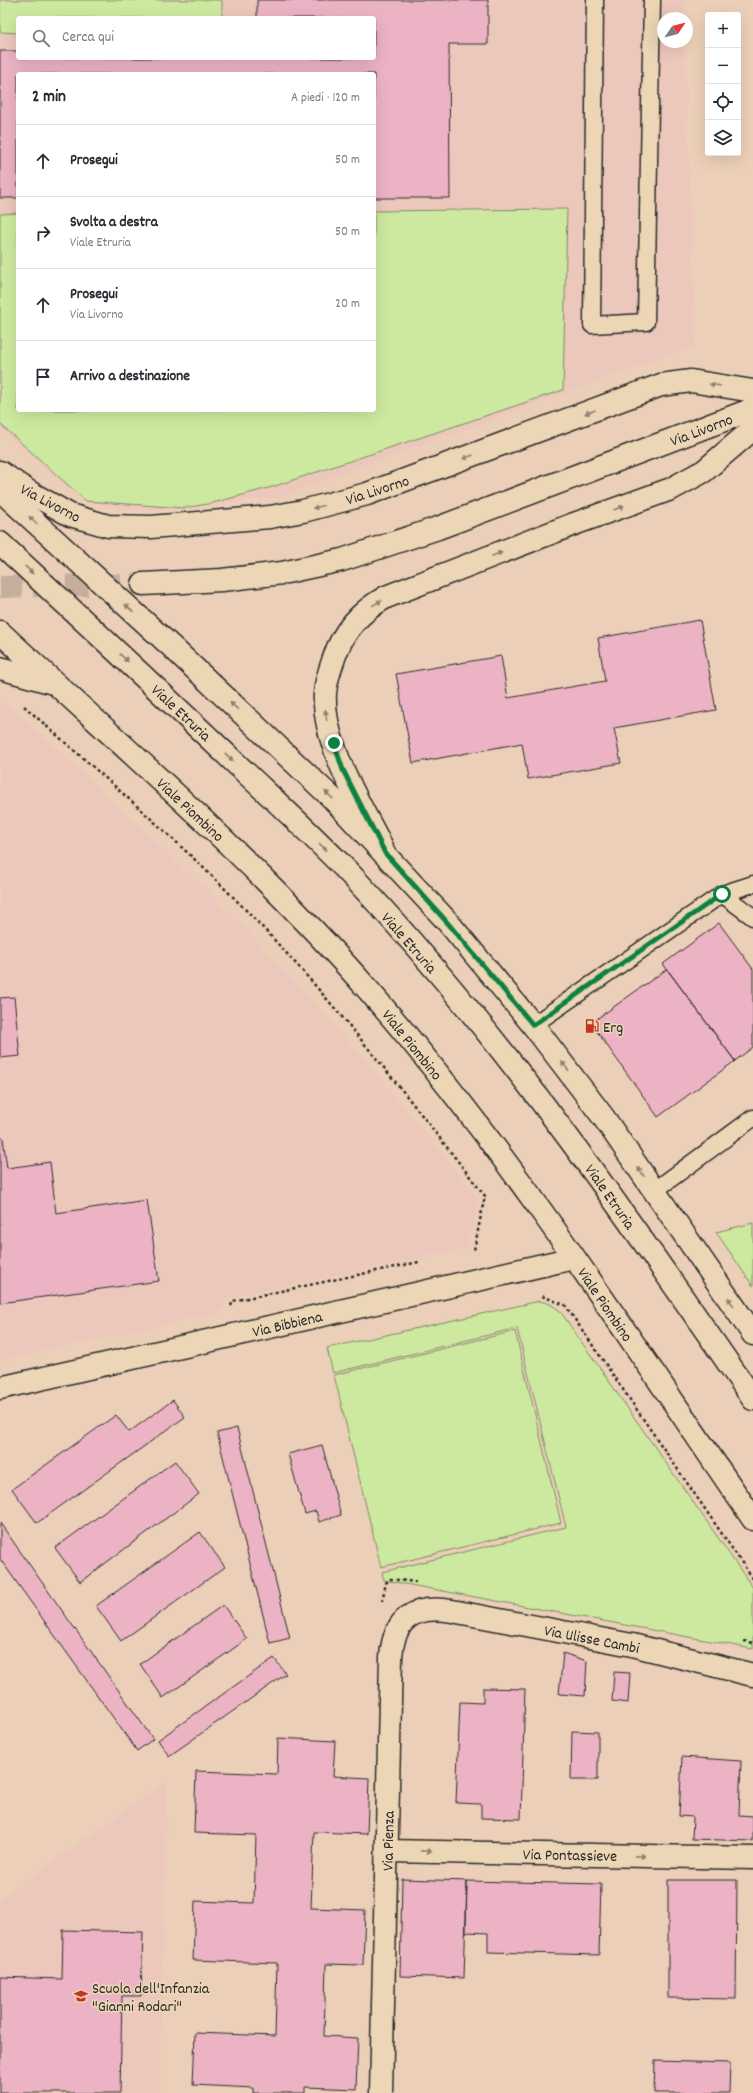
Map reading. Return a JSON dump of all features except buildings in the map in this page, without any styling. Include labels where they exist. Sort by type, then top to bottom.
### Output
[{"type":"street","name":"Via Livorno","points":[[0,472],[31,494],[70,515],[108,526],[151,527],[233,521],[303,510],[367,494],[661,385],[691,381],[753,391]]},
{"type":"street","name":"Via Livorno","points":[[143,584],[222,580],[282,573],[342,560],[438,528],[753,409]]},
{"type":"street","name":"Via Livorno","points":[[385,853],[343,770],[328,729],[325,714],[325,693],[328,672],[344,636],[359,616],[372,605],[393,595],[574,524],[671,489],[704,471],[753,429]]},
{"type":"street","points":[[0,490],[332,798],[385,853],[446,921],[533,1025],[604,1118],[753,1334]]},
{"type":"street","name":"Viale Etruria","points":[[0,544],[192,722],[322,846],[388,916],[518,1069],[580,1152],[753,1399]]},
{"type":"street","name":"Viale Piombino","points":[[0,632],[206,823],[332,950],[414,1044],[508,1165],[574,1258],[753,1519]]},
{"type":"street","points":[[0,668],[56,684]]},
{"type":"street","name":"Via Bibbiena","points":[[0,1388],[574,1258]]},
{"type":"street","name":"Via Ulisse Cambi","points":[[429,1608],[606,1640],[753,1675]]},
{"type":"street","name":"Via Pienza","points":[[381,2093],[392,1647],[398,1628],[404,1621],[420,1611],[429,1608]]},
{"type":"street","name":"Via Pontassieve","points":[[387,1850],[753,1858]]},
{"type":"lane","points":[[595,0],[592,325],[646,322],[652,0]]},
{"type":"lane","points":[[533,1025],[722,894],[753,884]]},
{"type":"lane","points":[[722,894],[753,917]]},
{"type":"lane","points":[[654,1190],[753,1118]]},
{"type":"path","points":[[18,701],[223,888],[304,973],[378,1059],[485,1196],[474,1250],[466,1252]]},
{"type":"path","points":[[231,1307],[233,1301],[420,1261]]},
{"type":"path","points":[[536,1297],[543,1296],[565,1305],[753,1579]]},
{"type":"shaded area","points":[[0,0],[683,0],[684,12],[657,12],[657,48],[685,48],[695,345],[277,498],[213,503],[177,509],[139,510],[108,507],[76,496],[0,428]]},
{"type":"shaded area","points":[[0,701],[18,714],[88,777],[225,908],[299,986],[371,1067],[479,1199],[467,1248],[226,1298],[223,1311],[0,1361]]},
{"type":"shaded area","name":"Scuola dell'Infanzia \"Gianni Rodari\"","points":[[167,1781],[159,2093],[0,2093],[0,1899]]},
{"type":"green space","points":[[0,0],[222,0],[222,16],[16,16],[16,33],[0,32]]},
{"type":"green space","points":[[567,209],[563,390],[272,487],[213,503],[184,508],[86,501],[0,424],[0,214],[16,213],[16,412],[376,412],[376,211]]},
{"type":"green space","points":[[753,1223],[753,1286],[716,1232]]},
{"type":"green space","points":[[540,1301],[550,1304],[560,1311],[753,1588],[753,1649],[384,1580],[382,1572],[566,1527],[517,1328],[333,1373],[327,1348]]},
{"type":"green space","points":[[515,1331],[561,1523],[381,1567],[334,1375]]},
{"type":"tunnel","points":[[0,587],[143,584]]},
{"type":"place","name":"Erg","points":[[592,1026]]},
{"type":"place","name":"Scuola dell'Infanzia \"Gianni Rodari\"","points":[[81,1996]]},
{"type":"route","points":[[334,743],[343,770],[385,853],[446,921],[533,1025],[722,894]]}]
